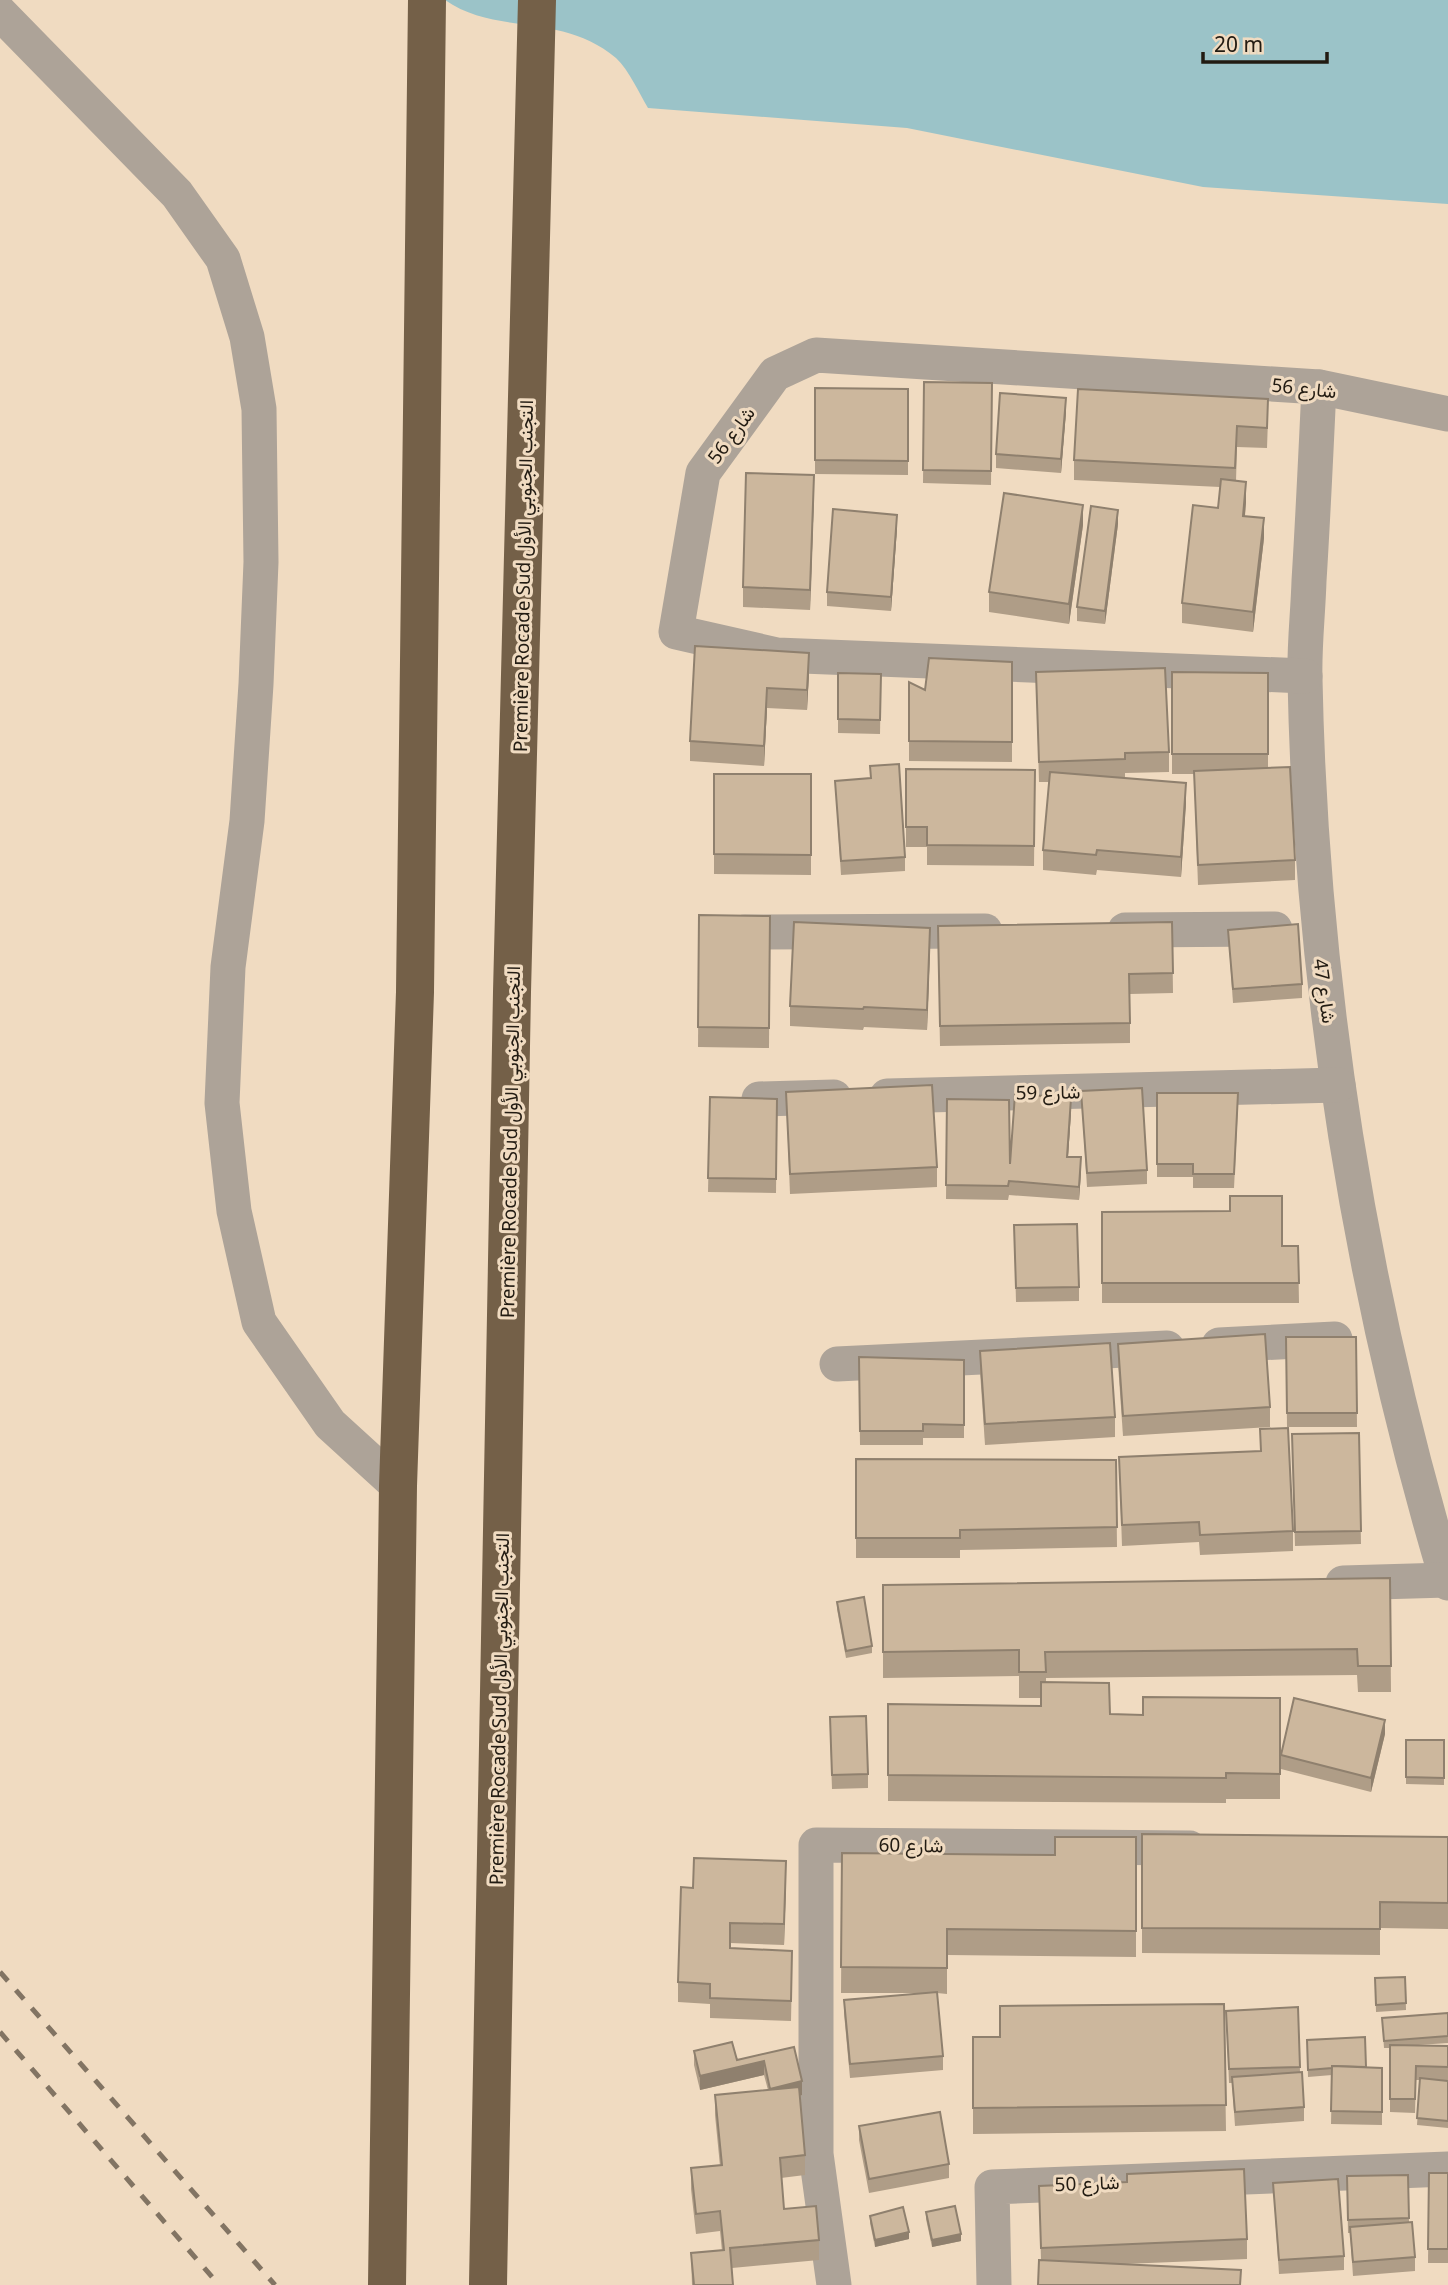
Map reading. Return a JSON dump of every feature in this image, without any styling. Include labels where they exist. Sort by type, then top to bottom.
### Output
[{"type":"highway","points":[[387,2285],[398,1486],[415,992],[427,0]]},
{"type":"highway","name":"Première Rocade Sud التجنب الجنوبي الأول","points":[[488,2285],[512,992],[537,0]]},
{"type":"street","points":[[0,13],[177,194],[203,226],[223,259],[247,337],[260,409],[261,562],[247,821],[228,967],[222,1103],[234,1211],[259,1322],[330,1424],[398,1486]]},
{"type":"street","name":"شارع 56","points":[[1304,676],[777,655],[676,632],[703,473],[775,374],[816,355],[1319,387],[1448,414]]},
{"type":"street","name":"شارع 47","points":[[1319,387],[1304,676],[1317,929],[1338,1085],[1384,1337],[1413,1465],[1448,1582]]},
{"type":"street","points":[[1094,930],[1317,929]]},
{"type":"street","points":[[745,932],[1010,930]]},
{"type":"street","name":"شارع 59","points":[[759,1099],[1338,1085]]},
{"type":"street","points":[[836,1364],[1384,1337]]},
{"type":"street","points":[[1309,1584],[1448,1582]]},
{"type":"street","name":"شارع 60","points":[[834,2285],[816,2154],[816,1844],[1228,1848]]},
{"type":"street","name":"شارع 50","points":[[995,2285],[992,2186],[1448,2169]]},
{"type":"water","points":[[445,0],[1448,0],[1448,204],[1203,187],[907,128],[648,108],[621,63],[595,44],[552,29],[486,18]]},
{"type":"building","points":[[924,382],[992,383],[991,471],[923,470]]},
{"type":"building","points":[[815,388],[908,389],[908,461],[815,460]]},
{"type":"building","points":[[1078,389],[1268,399],[1267,428],[1237,426],[1235,468],[1074,460]]},
{"type":"building","points":[[1000,393],[1066,398],[1061,459],[996,454]]},
{"type":"building","points":[[746,473],[814,475],[810,590],[743,587]]},
{"type":"building","points":[[1221,479],[1246,482],[1243,516],[1264,518],[1253,612],[1182,603],[1193,505],[1218,508]]},
{"type":"building","points":[[1004,493],[1083,505],[1069,604],[989,592]]},
{"type":"building","points":[[1091,506],[1118,510],[1105,611],[1077,607]]},
{"type":"building","points":[[833,509],[897,515],[891,597],[827,592]]},
{"type":"building","points":[[695,646],[809,653],[807,690],[767,688],[764,746],[690,741]]},
{"type":"building","points":[[929,658],[1012,662],[1012,742],[909,741],[909,682],[925,690]]},
{"type":"building","points":[[1165,668],[1169,752],[1125,753],[1125,759],[1039,762],[1036,672]]},
{"type":"building","points":[[1172,672],[1268,673],[1268,754],[1172,754]]},
{"type":"building","points":[[838,673],[881,674],[880,720],[838,719]]},
{"type":"building","points":[[899,764],[905,857],[841,861],[835,781],[871,778],[870,766]]},
{"type":"building","points":[[1290,767],[1295,860],[1198,865],[1194,771]]},
{"type":"building","points":[[906,769],[1035,770],[1034,846],[927,845],[927,827],[906,827]]},
{"type":"building","points":[[1050,772],[1186,783],[1181,857],[1097,850],[1096,855],[1043,850]]},
{"type":"building","points":[[714,774],[811,774],[811,855],[714,854]]},
{"type":"building","points":[[699,915],[770,916],[769,1028],[698,1027]]},
{"type":"building","points":[[794,922],[930,928],[927,1010],[790,1006]]},
{"type":"building","points":[[1172,922],[1173,973],[1129,974],[1130,1023],[940,1026],[938,926]]},
{"type":"building","points":[[1298,924],[1302,984],[1233,989],[1228,930]]},
{"type":"building","points":[[932,1085],[937,1167],[790,1174],[786,1092]]},
{"type":"building","points":[[1142,1088],[1147,1170],[1087,1173],[1081,1091]]},
{"type":"building","points":[[1157,1093],[1238,1093],[1234,1174],[1193,1174],[1193,1164],[1157,1164]]},
{"type":"building","points":[[1015,1094],[1071,1098],[1067,1157],[1081,1157],[1079,1187],[1009,1181],[1008,1186],[946,1185],[947,1099],[1009,1100],[1010,1164]]},
{"type":"building","points":[[710,1097],[777,1099],[776,1179],[708,1178]]},
{"type":"building","points":[[1230,1196],[1282,1196],[1282,1246],[1298,1246],[1299,1283],[1102,1283],[1102,1212],[1230,1211]]},
{"type":"building","points":[[1077,1224],[1079,1287],[1016,1288],[1014,1225]]},
{"type":"building","points":[[1265,1334],[1270,1407],[1123,1416],[1118,1344]]},
{"type":"building","points":[[1286,1337],[1356,1337],[1357,1413],[1287,1413]]},
{"type":"building","points":[[1110,1343],[1115,1417],[985,1424],[980,1351]]},
{"type":"building","points":[[859,1357],[964,1360],[964,1425],[923,1424],[923,1431],[860,1431]]},
{"type":"building","points":[[1288,1428],[1293,1531],[1200,1535],[1199,1522],[1122,1525],[1119,1457],[1261,1451],[1260,1429]]},
{"type":"building","points":[[1359,1433],[1361,1531],[1295,1532],[1292,1434]]},
{"type":"building","points":[[856,1459],[1116,1460],[1117,1527],[960,1530],[960,1538],[856,1538]]},
{"type":"building","points":[[1390,1578],[1391,1666],[1358,1666],[1357,1649],[1045,1652],[1046,1672],[1019,1672],[1019,1650],[883,1652],[883,1585]]},
{"type":"building","points":[[864,1597],[872,1646],[846,1651],[837,1602]]},
{"type":"building","points":[[1041,1682],[1109,1683],[1110,1714],[1143,1715],[1143,1697],[1280,1698],[1280,1774],[1226,1773],[1226,1778],[888,1775],[888,1704],[1041,1706]]},
{"type":"building","points":[[1294,1698],[1385,1720],[1371,1778],[1281,1755]]},
{"type":"building","points":[[866,1716],[868,1774],[832,1775],[830,1717]]},
{"type":"building","points":[[1406,1740],[1444,1740],[1444,1778],[1406,1777]]},
{"type":"building","points":[[1142,1834],[1448,1837],[1448,1903],[1380,1902],[1380,1929],[1142,1928]]},
{"type":"building","points":[[1055,1837],[1136,1837],[1136,1931],[947,1929],[947,1968],[841,1967],[842,1853],[1055,1855]]},
{"type":"building","points":[[694,1858],[786,1861],[784,1924],[730,1923],[730,1948],[792,1951],[791,2001],[710,1998],[710,1984],[678,1982],[681,1887],[693,1888]]},
{"type":"building","points":[[1405,1977],[1406,2003],[1376,2005],[1375,1978]]},
{"type":"building","points":[[937,1992],[943,2056],[850,2064],[844,2000]]},
{"type":"building","points":[[1224,2004],[1226,2105],[973,2108],[973,2037],[1000,2037],[1000,2006]]},
{"type":"building","points":[[1298,2007],[1300,2067],[1229,2069],[1226,2011]]},
{"type":"building","points":[[1448,2013],[1448,2036],[1384,2041],[1382,2018]]},
{"type":"building","points":[[1365,2037],[1366,2067],[1332,2066],[1308,2070],[1307,2040]]},
{"type":"building","points":[[732,2042],[737,2060],[794,2047],[802,2081],[770,2089],[764,2061],[700,2076],[694,2051]]},
{"type":"building","points":[[1390,2045],[1448,2046],[1448,2067],[1416,2066],[1415,2099],[1390,2099]]},
{"type":"building","points":[[1332,2066],[1382,2068],[1382,2112],[1331,2111]]},
{"type":"building","points":[[1302,2072],[1304,2107],[1235,2112],[1232,2077]]},
{"type":"building","points":[[1420,2078],[1448,2081],[1448,2121],[1417,2118]]},
{"type":"building","points":[[799,2087],[805,2155],[780,2158],[784,2209],[816,2206],[819,2240],[730,2248],[733,2285],[694,2285],[691,2253],[724,2250],[720,2211],[696,2214],[691,2168],[722,2165],[715,2095]]},
{"type":"building","points":[[940,2112],[949,2164],[869,2179],[859,2126]]},
{"type":"building","points":[[1244,2169],[1247,2239],[1041,2248],[1039,2186],[1127,2182],[1127,2174]]},
{"type":"building","points":[[1429,2173],[1448,2173],[1448,2249],[1428,2249]]},
{"type":"building","points":[[1408,2175],[1409,2218],[1348,2220],[1347,2176]]},
{"type":"building","points":[[1338,2179],[1344,2256],[1279,2260],[1273,2183]]},
{"type":"building","points":[[955,2206],[961,2234],[932,2240],[926,2212]]},
{"type":"building","points":[[903,2207],[909,2232],[875,2240],[870,2216]]},
{"type":"building","points":[[1412,2222],[1415,2257],[1353,2262],[1350,2227]]},
{"type":"building","points":[[1039,2260],[1241,2270],[1240,2285],[1038,2285]]},
{"type":"railway","points":[[0,1972],[275,2285]]},
{"type":"railway","points":[[0,2032],[219,2285]]}]
